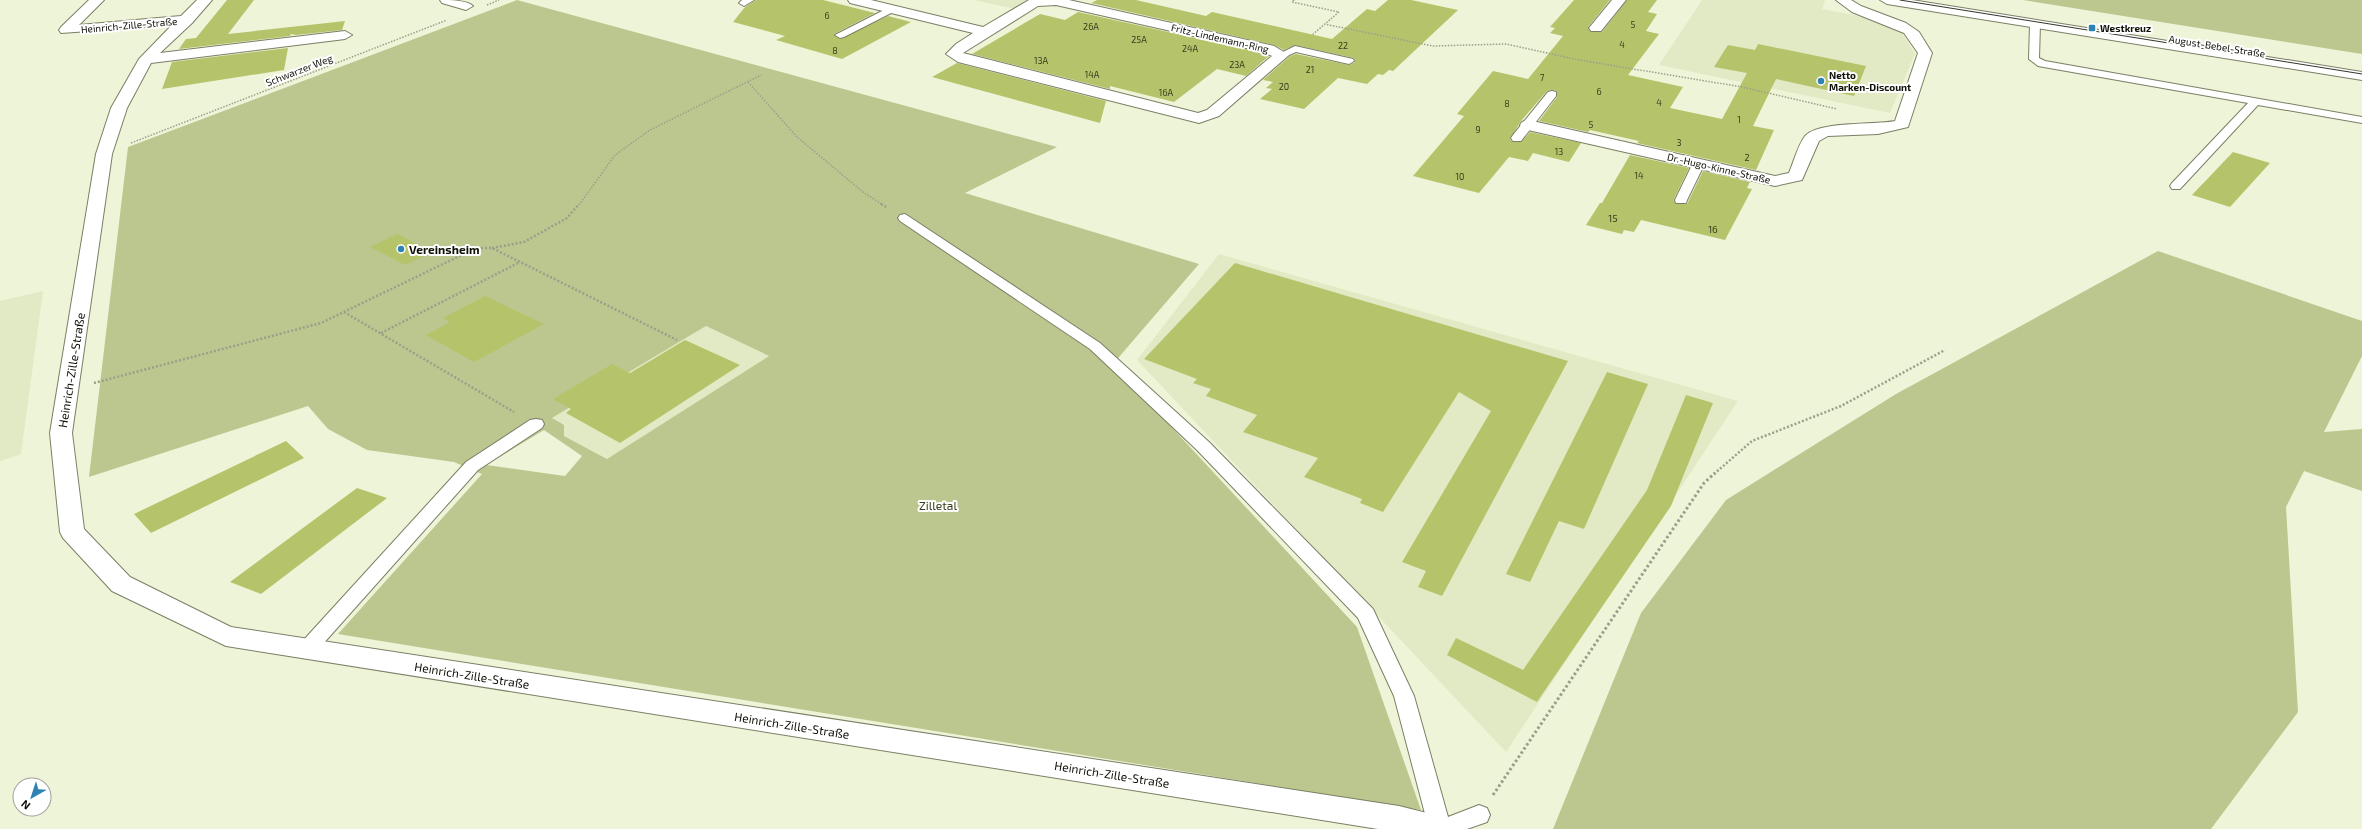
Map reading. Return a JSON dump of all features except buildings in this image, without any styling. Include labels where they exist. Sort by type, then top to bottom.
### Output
[{"type":"street","name":"Heinrich-Zille-Straße","points":[[97,0],[66,30],[187,20]]},
{"type":"street","name":"Heinrich-Zille-Straße","points":[[205,0],[187,20],[146,59],[119,108],[104,154],[68,390],[62,433],[72,532],[121,584],[226,636],[1391,818],[1440,829]]},
{"type":"street","points":[[447,0],[466,6]]},
{"type":"street","points":[[855,0],[891,5],[986,32]]},
{"type":"street","points":[[1596,28],[1619,0]]},
{"type":"street","name":"Dr.-Hugo-Kinne-Straße","points":[[1528,125],[1775,181],[1796,176],[1812,138],[1824,131],[1878,129],[1902,124],[1925,53],[1911,31],[1884,18],[1849,6],[1843,0]]},
{"type":"street","name":"August-Bebel-Straße","points":[[1887,0],[2362,76]]},
{"type":"street","name":"August-Bebel-Straße","points":[[1930,0],[2362,68]]},
{"type":"street","name":"Fritz-Lindemann-Ring","points":[[1056,1],[1269,49],[1282,55],[1213,113],[1199,118],[970,61],[953,54],[961,47],[986,32],[1035,2],[1056,1]]},
{"type":"street","points":[[146,59],[345,35]]},
{"type":"street","points":[[2251,59],[2362,83]]},
{"type":"lane","points":[[840,35],[891,5]]},
{"type":"lane","points":[[2035,24],[2034,59],[2042,64],[2362,120]]},
{"type":"lane","points":[[1282,55],[1295,49],[1349,61]]},
{"type":"lane","points":[[1517,138],[1552,94]]},
{"type":"lane","points":[[2176,186],[2256,101]]},
{"type":"lane","points":[[1681,200],[1699,164]]},
{"type":"lane","points":[[905,218],[1095,346],[1204,446],[1366,614],[1404,696],[1440,829],[1477,822]]},
{"type":"lane","points":[[307,649],[472,466],[536,424]]},
{"type":"path","points":[[484,6],[499,0]]},
{"type":"path","points":[[1294,0],[1292,2],[1339,12],[1324,24],[1433,46],[1506,44],[1579,60],[1742,87],[1841,110]]},
{"type":"path","name":"Schwarzer Weg","points":[[104,154],[454,17]]},
{"type":"path","points":[[68,390],[321,323],[476,248],[492,248],[524,242],[567,218],[586,196],[615,155],[650,130],[761,76]]},
{"type":"path","points":[[748,82],[797,136],[863,192],[905,218]]},
{"type":"path","points":[[492,248],[677,340]]},
{"type":"path","points":[[380,334],[520,262]]},
{"type":"path","points":[[344,312],[536,424]]},
{"type":"path","points":[[1477,822],[1704,483],[1752,441],[1841,406],[1945,350]]},
{"type":"shaded area","points":[[974,0],[1030,0],[1015,9]]},
{"type":"shaded area","points":[[1702,0],[1825,0],[1822,9],[1880,20],[1901,31],[1915,54],[1890,113],[1659,65]]},
{"type":"shaded area","points":[[1219,254],[1738,401],[1506,752],[1137,360]]},
{"type":"shaded area","points":[[43,291],[21,454],[0,461],[0,301]]},
{"type":"shaded area","points":[[706,326],[769,356],[607,459],[564,436],[552,418]]},
{"type":"green space","name":"Zilletal","points":[[517,0],[1057,147],[965,193],[1199,264],[1113,364],[1357,627],[1421,810],[338,634],[482,474],[454,462],[367,450],[328,429],[308,406],[89,477],[128,147]],"holes":[[[706,326],[769,356],[607,459],[564,436],[564,425],[552,418]],[[544,430],[582,456],[565,476],[486,465]]]},
{"type":"green space","points":[[2023,0],[2362,0],[2362,54]]},
{"type":"green space","points":[[2158,251],[2362,321],[2362,356],[2324,432],[2362,429],[2362,491],[2304,471],[2286,507],[2298,712],[2211,829],[1553,829],[1641,613],[1726,500],[1896,394]]},
{"type":"tram line","points":[[1900,0],[2362,74]]},
{"type":"place","name":"Westkreuz","points":[[2092,28]]},
{"type":"place","name":"Netto Marken-Discount","points":[[1821,81]]},
{"type":"place","name":"Vereinsheim","points":[[401,249]]}]
